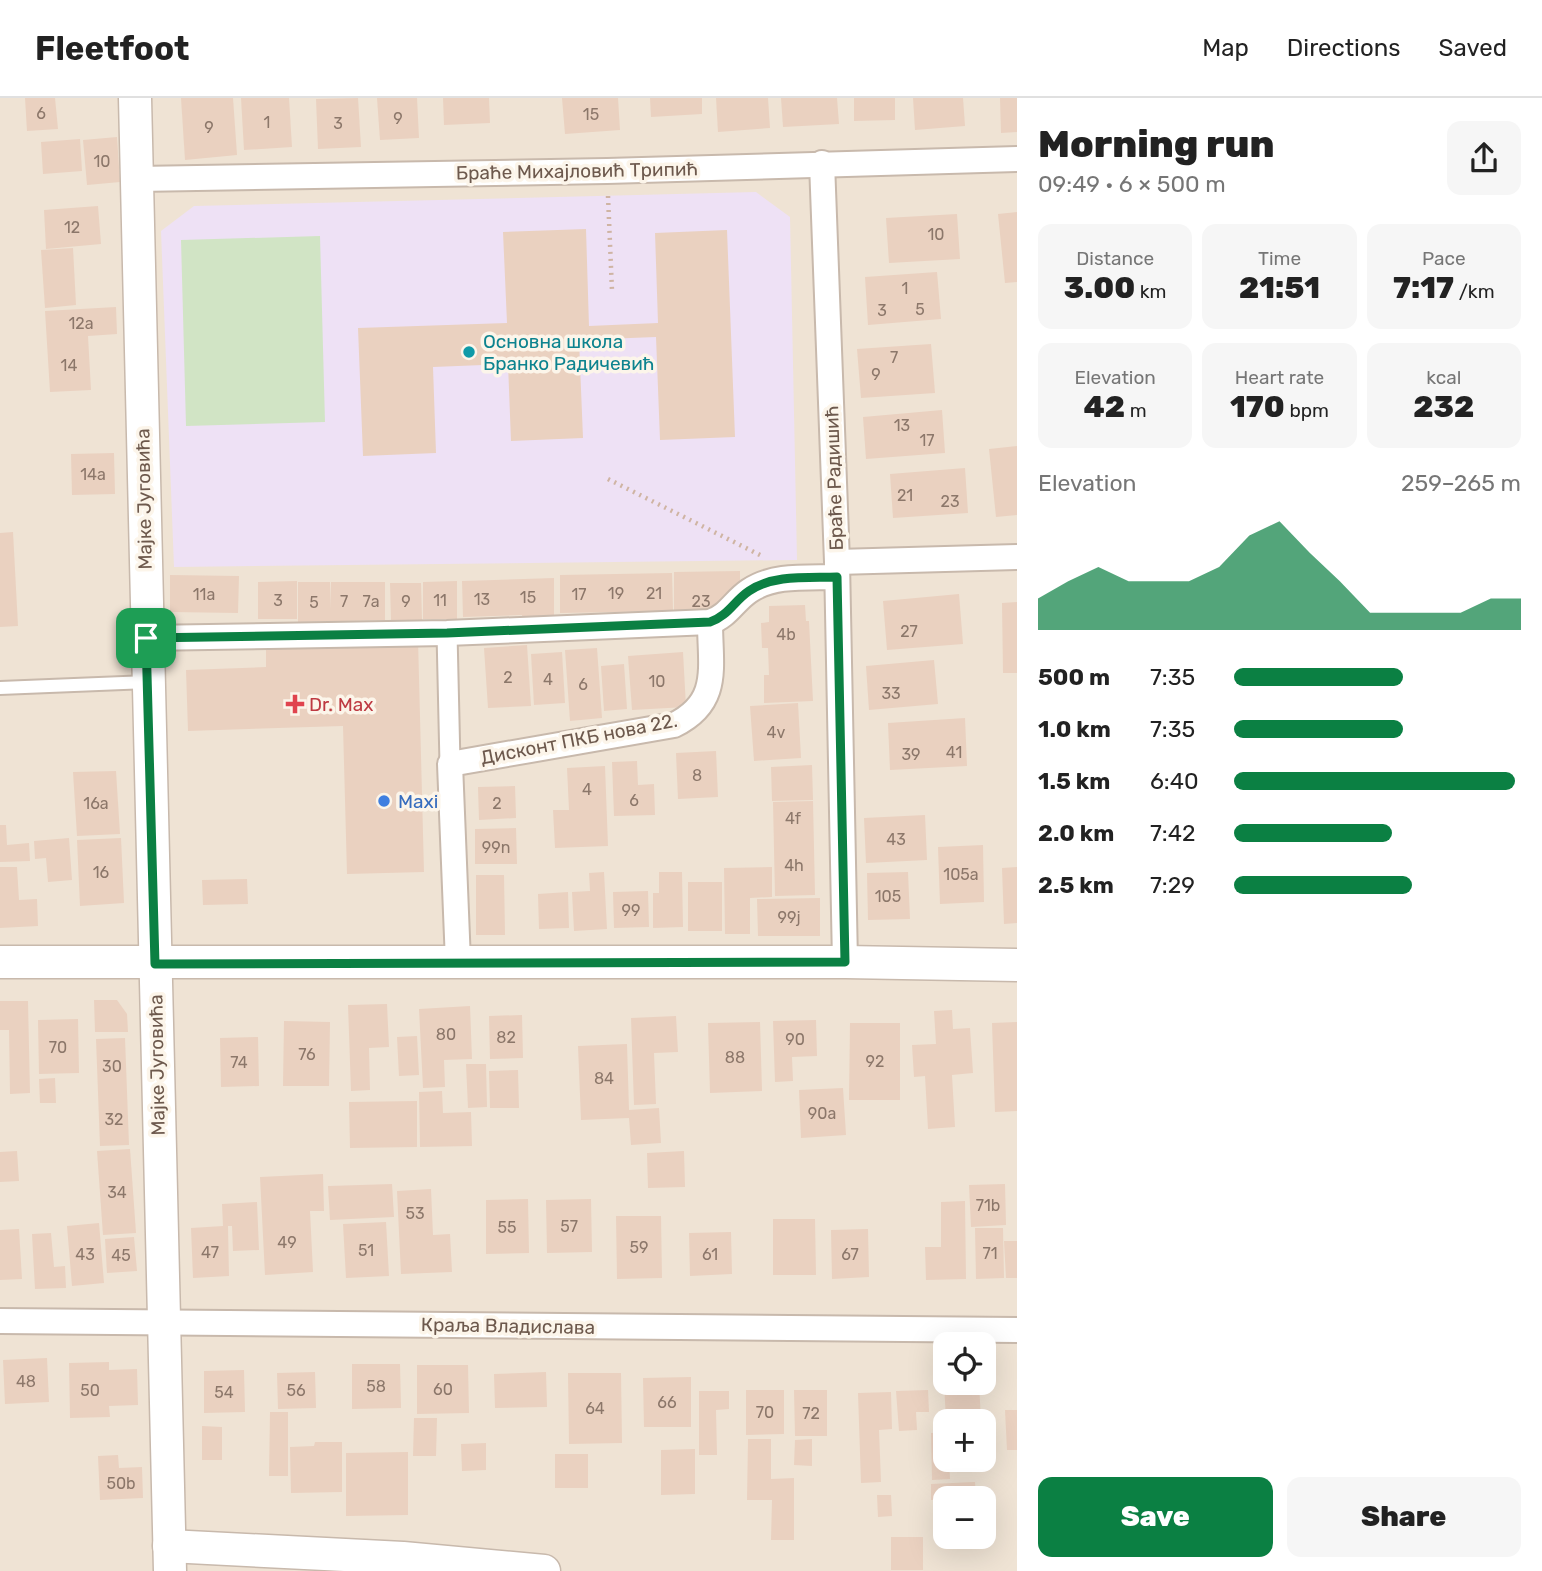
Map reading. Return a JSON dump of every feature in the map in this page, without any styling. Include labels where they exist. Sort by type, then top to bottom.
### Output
[{"type":"street","name":"Мајке Југовића","points":[[135,98],[169,1559]]},
{"type":"street","name":"Браће Михајловић Трипић","points":[[138,179],[607,171],[1017,159]]},
{"type":"street","name":"Браће Радишић","points":[[822,163],[837,569],[845,962]]},
{"type":"street","points":[[146,638],[447,633],[710,622],[724,616],[748,592],[779,579],[805,578],[837,569],[1017,557]]},
{"type":"street","name":"Дисконт ПКБ нова 22.","points":[[450,764],[674,725],[690,716],[704,701],[710,685],[710,622]]},
{"type":"street","points":[[447,633],[458,962]]},
{"type":"street","points":[[0,962],[845,962],[1017,965]]},
{"type":"street","name":"Краља Владислава","points":[[0,1321],[1017,1330]]},
{"type":"street","points":[[169,1559],[403,1558],[544,1571]]},
{"type":"lane","points":[[0,688],[148,682]]},
{"type":"path","points":[[607,171],[612,291]]},
{"type":"path","points":[[608,479],[805,578]]},
{"type":"shaded area","points":[[0,98],[1017,98],[1017,1571],[0,1571]]},
{"type":"shaded area","name":"Основна школа Бранко Радичевић","points":[[756,192],[790,217],[797,560],[174,567],[161,231],[194,206]]},
{"type":"green space","points":[[320,236],[325,422],[186,426],[181,240]]},
{"type":"building","points":[[25,98],[55,98],[58,129],[27,131]]},
{"type":"building","points":[[181,98],[233,98],[237,155],[185,160]]},
{"type":"building","points":[[241,98],[289,98],[292,147],[244,150]]},
{"type":"building","points":[[358,98],[361,147],[318,149],[316,99]]},
{"type":"building","points":[[377,98],[417,98],[419,138],[380,140]]},
{"type":"building","points":[[443,98],[489,98],[490,123],[444,125]]},
{"type":"building","points":[[562,98],[618,98],[620,130],[565,134]]},
{"type":"building","points":[[650,98],[702,98],[702,114],[651,117]]},
{"type":"building","points":[[716,98],[768,98],[770,128],[718,132]]},
{"type":"building","points":[[781,98],[837,98],[839,124],[783,127]]},
{"type":"building","points":[[854,98],[895,98],[895,120],[854,121]]},
{"type":"building","points":[[913,98],[963,98],[965,126],[915,130]]},
{"type":"building","points":[[1000,98],[1017,98],[1017,132],[1001,133]]},
{"type":"building","points":[[117,137],[120,182],[87,185],[83,140]]},
{"type":"building","points":[[80,139],[82,171],[43,174],[41,142]]},
{"type":"building","points":[[98,206],[101,244],[46,249],[44,210]]},
{"type":"building","points":[[1017,212],[1017,282],[1005,283],[998,214]]},
{"type":"building","points":[[957,214],[960,259],[889,263],[886,218]]},
{"type":"building","name":"Основна школа Бранко Радичевић","points":[[586,229],[589,326],[658,323],[655,233],[727,230],[735,437],[660,440],[656,337],[579,340],[583,438],[511,441],[508,364],[433,367],[436,453],[363,456],[358,328],[507,323],[503,232]]},
{"type":"building","points":[[73,248],[76,305],[45,308],[41,250]]},
{"type":"building","points":[[937,272],[941,319],[868,325],[865,277]]},
{"type":"building","points":[[116,307],[117,334],[88,336],[91,390],[50,392],[45,311]]},
{"type":"building","points":[[931,344],[935,393],[861,398],[857,349]]},
{"type":"building","points":[[942,410],[945,453],[866,459],[863,417]]},
{"type":"building","points":[[1017,446],[1017,515],[996,517],[989,449]]},
{"type":"building","points":[[114,453],[115,494],[72,495],[71,454]]},
{"type":"building","points":[[965,468],[968,513],[893,518],[890,474]]},
{"type":"building","points":[[13,532],[18,626],[0,627],[0,533]]},
{"type":"building","points":[[740,571],[740,588],[714,613],[674,614],[674,572]]},
{"type":"building","points":[[672,573],[673,611],[560,613],[560,575]]},
{"type":"building","points":[[170,575],[239,576],[238,613],[170,612]]},
{"type":"building","points":[[554,578],[554,619],[522,620],[522,615],[463,617],[462,581]]},
{"type":"building","points":[[297,581],[297,619],[258,619],[258,582]]},
{"type":"building","points":[[457,581],[457,619],[423,619],[423,582]]},
{"type":"building","points":[[298,582],[330,582],[331,609],[331,582],[385,582],[385,620],[298,622]]},
{"type":"building","points":[[390,583],[421,583],[422,620],[391,620]]},
{"type":"building","points":[[959,594],[963,644],[887,650],[883,601]]},
{"type":"building","points":[[1017,602],[1017,673],[1003,673],[1002,603]]},
{"type":"building","points":[[805,605],[806,621],[809,621],[813,701],[764,703],[764,675],[769,675],[768,648],[762,648],[761,623],[769,622],[769,606]]},
{"type":"building","name":"Maxi","points":[[418,639],[424,872],[347,874],[343,726],[188,731],[186,670],[266,667],[266,643]]},
{"type":"building","points":[[527,645],[531,706],[488,708],[484,648]]},
{"type":"building","points":[[597,648],[602,718],[570,721],[565,650]]},
{"type":"building","points":[[562,652],[565,703],[534,705],[531,654]]},
{"type":"building","points":[[683,652],[686,707],[632,710],[628,656]]},
{"type":"building","points":[[934,660],[938,704],[869,710],[866,666]]},
{"type":"building","points":[[624,664],[627,709],[604,711],[601,666]]},
{"type":"building","points":[[798,703],[801,758],[754,761],[750,706]]},
{"type":"building","points":[[965,718],[967,766],[890,770],[888,723]]},
{"type":"building","points":[[716,751],[718,797],[678,799],[676,753]]},
{"type":"building","points":[[637,761],[638,785],[654,784],[655,815],[614,816],[612,762]]},
{"type":"building","points":[[812,765],[813,800],[772,801],[771,767]]},
{"type":"building","points":[[605,766],[608,846],[555,848],[553,810],[569,810],[567,768]]},
{"type":"building","points":[[116,771],[120,834],[77,836],[73,772]]},
{"type":"building","points":[[515,786],[516,818],[479,820],[478,787]]},
{"type":"building","points":[[813,801],[815,895],[775,896],[773,802]]},
{"type":"building","points":[[925,815],[927,860],[866,863],[864,818]]},
{"type":"building","points":[[0,825],[6,825],[7,845],[29,843],[30,861],[0,862]]},
{"type":"building","points":[[516,828],[517,864],[475,864],[475,829]]},
{"type":"building","points":[[69,838],[72,880],[48,882],[46,858],[35,859],[34,841]]},
{"type":"building","points":[[121,838],[124,903],[80,906],[77,840]]},
{"type":"building","points":[[983,845],[984,902],[940,904],[938,847]]},
{"type":"building","points":[[0,867],[17,867],[19,900],[37,899],[38,926],[0,928]]},
{"type":"building","points":[[772,867],[772,897],[750,898],[750,934],[725,934],[724,868]]},
{"type":"building","points":[[1017,867],[1017,923],[1004,924],[1002,868]]},
{"type":"building","points":[[604,872],[607,929],[574,931],[572,892],[590,891],[589,873]]},
{"type":"building","points":[[659,872],[682,872],[683,927],[653,928],[653,893],[659,893]]},
{"type":"building","points":[[908,872],[910,919],[868,920],[867,873]]},
{"type":"building","points":[[476,875],[504,875],[505,935],[476,935]]},
{"type":"building","points":[[247,879],[248,904],[203,905],[202,880]]},
{"type":"building","points":[[688,882],[722,882],[722,931],[688,931]]},
{"type":"building","points":[[648,891],[649,927],[614,928],[613,892]]},
{"type":"building","points":[[568,892],[569,928],[539,929],[538,894]]},
{"type":"building","points":[[820,898],[820,936],[758,936],[757,899]]},
{"type":"building","points":[[94,1000],[117,1000],[127,1014],[128,1032],[95,1032]]},
{"type":"building","points":[[0,1001],[28,1001],[30,1093],[10,1094],[9,1030],[0,1030]]},
{"type":"building","points":[[387,1004],[389,1047],[369,1048],[370,1090],[351,1091],[348,1005]]},
{"type":"building","points":[[470,1006],[472,1059],[444,1060],[445,1087],[423,1088],[419,1009]]},
{"type":"building","points":[[952,1010],[953,1029],[970,1028],[973,1073],[952,1075],[955,1127],[928,1129],[925,1076],[914,1077],[912,1045],[936,1044],[934,1011]]},
{"type":"building","points":[[522,1015],[523,1058],[490,1059],[489,1016]]},
{"type":"building","points":[[676,1016],[678,1052],[654,1053],[656,1104],[634,1105],[631,1018]]},
{"type":"building","points":[[78,1019],[79,1073],[39,1074],[38,1020]]},
{"type":"building","points":[[816,1020],[817,1056],[792,1057],[793,1081],[775,1082],[773,1021]]},
{"type":"building","points":[[284,1021],[330,1022],[329,1086],[283,1086]]},
{"type":"building","points":[[760,1022],[762,1091],[710,1093],[708,1023]]},
{"type":"building","points":[[1017,1022],[1017,1111],[995,1112],[992,1023]]},
{"type":"building","points":[[850,1023],[900,1023],[900,1100],[849,1100]]},
{"type":"building","points":[[417,1036],[419,1075],[399,1076],[397,1037]]},
{"type":"building","points":[[258,1037],[259,1086],[221,1087],[220,1038]]},
{"type":"building","points":[[125,1038],[129,1145],[100,1146],[96,1039]]},
{"type":"building","points":[[627,1044],[629,1110],[659,1108],[661,1143],[631,1145],[629,1118],[581,1120],[578,1046]]},
{"type":"building","points":[[466,1064],[486,1064],[487,1107],[468,1108]]},
{"type":"building","points":[[518,1070],[519,1108],[490,1108],[489,1071]]},
{"type":"building","points":[[55,1078],[56,1103],[40,1103],[39,1079]]},
{"type":"building","points":[[843,1088],[846,1135],[801,1138],[799,1090]]},
{"type":"building","points":[[442,1091],[443,1113],[471,1112],[472,1146],[420,1147],[419,1092]]},
{"type":"building","points":[[417,1101],[417,1147],[350,1148],[349,1102]]},
{"type":"building","points":[[130,1149],[136,1233],[103,1235],[97,1151]]},
{"type":"building","points":[[17,1151],[19,1181],[0,1182],[0,1152]]},
{"type":"building","points":[[684,1151],[685,1187],[648,1188],[647,1153]]},
{"type":"building","points":[[323,1174],[324,1211],[310,1211],[313,1272],[265,1275],[260,1177]]},
{"type":"building","points":[[392,1184],[394,1217],[330,1220],[328,1186]]},
{"type":"building","points":[[1005,1184],[1006,1225],[971,1227],[969,1185]]},
{"type":"building","points":[[431,1189],[433,1235],[450,1234],[452,1272],[401,1274],[397,1191]]},
{"type":"building","points":[[528,1199],[529,1253],[486,1254],[486,1200]]},
{"type":"building","points":[[591,1199],[592,1252],[547,1253],[546,1200]]},
{"type":"building","points":[[965,1201],[966,1279],[926,1280],[925,1247],[941,1247],[941,1202]]},
{"type":"building","points":[[257,1202],[259,1250],[233,1251],[232,1226],[228,1226],[229,1276],[193,1278],[191,1228],[223,1226],[222,1204]]},
{"type":"building","points":[[616,1216],[661,1216],[662,1278],[617,1279]]},
{"type":"building","points":[[773,1219],[815,1219],[816,1275],[773,1275]]},
{"type":"building","points":[[386,1222],[389,1276],[346,1278],[343,1224]]},
{"type":"building","points":[[99,1223],[104,1283],[72,1286],[67,1226]]},
{"type":"building","points":[[975,1228],[1003,1228],[1004,1278],[976,1279]]},
{"type":"building","points":[[19,1229],[22,1279],[0,1280],[0,1230]]},
{"type":"building","points":[[868,1229],[869,1277],[832,1279],[831,1230]]},
{"type":"building","points":[[731,1232],[732,1274],[690,1276],[689,1233]]},
{"type":"building","points":[[51,1233],[54,1267],[65,1266],[66,1288],[35,1289],[32,1234]]},
{"type":"building","points":[[134,1237],[137,1271],[107,1273],[105,1239]]},
{"type":"building","points":[[1004,1241],[1017,1241],[1017,1278],[1006,1278]]},
{"type":"building","points":[[47,1358],[49,1402],[5,1404],[3,1360]]},
{"type":"building","points":[[109,1362],[109,1370],[137,1369],[138,1405],[109,1406],[110,1417],[70,1418],[69,1363]]},
{"type":"building","points":[[352,1364],[400,1364],[401,1408],[352,1409]]},
{"type":"building","points":[[417,1365],[468,1365],[469,1413],[417,1414]]},
{"type":"building","points":[[244,1370],[245,1412],[204,1413],[204,1371]]},
{"type":"building","points":[[315,1372],[316,1408],[278,1409],[277,1373]]},
{"type":"building","points":[[546,1372],[547,1407],[495,1408],[494,1374]]},
{"type":"building","points":[[568,1373],[621,1373],[622,1443],[569,1444]]},
{"type":"building","points":[[691,1377],[691,1427],[644,1427],[643,1378]]},
{"type":"building","points":[[746,1390],[784,1390],[784,1434],[746,1435]]},
{"type":"building","points":[[794,1390],[827,1390],[827,1436],[795,1436]]},
{"type":"building","points":[[928,1390],[929,1412],[916,1412],[917,1430],[899,1431],[896,1391]]},
{"type":"building","points":[[699,1391],[729,1391],[729,1409],[716,1410],[717,1455],[699,1455]]},
{"type":"building","points":[[891,1392],[892,1429],[879,1430],[881,1482],[861,1483],[858,1393]]},
{"type":"building","points":[[945,1395],[980,1395],[980,1409],[945,1409]]},
{"type":"building","points":[[1005,1410],[1017,1410],[1017,1450],[1007,1450]]},
{"type":"building","points":[[270,1412],[288,1412],[288,1476],[269,1476]]},
{"type":"building","points":[[414,1418],[437,1418],[436,1456],[413,1456]]},
{"type":"building","points":[[202,1426],[222,1427],[222,1460],[202,1460]]},
{"type":"building","points":[[933,1433],[933,1472],[950,1472],[950,1479],[932,1480]]},
{"type":"building","points":[[748,1439],[771,1439],[771,1479],[794,1478],[794,1540],[771,1540],[772,1500],[747,1500]]},
{"type":"building","points":[[812,1439],[812,1466],[794,1465],[795,1440]]},
{"type":"building","points":[[315,1442],[342,1442],[342,1492],[291,1493],[290,1447],[314,1446]]},
{"type":"building","points":[[486,1443],[486,1470],[462,1471],[461,1444]]},
{"type":"building","points":[[695,1449],[695,1494],[661,1495],[661,1450]]},
{"type":"building","points":[[408,1452],[408,1515],[346,1516],[346,1453]]},
{"type":"building","points":[[555,1454],[588,1454],[588,1488],[555,1488]]},
{"type":"building","points":[[118,1455],[119,1468],[142,1467],[143,1498],[100,1500],[98,1456]]},
{"type":"building","points":[[975,1482],[975,1486],[933,1486],[931,1500],[931,1484]]},
{"type":"building","points":[[877,1495],[891,1495],[892,1516],[878,1517]]},
{"type":"building","points":[[891,1537],[923,1537],[923,1570],[891,1570]]},
{"type":"place","name":"Основна школа Бранко Радичевић","points":[[469,352]]},
{"type":"place","name":"Dr. Max","points":[[295,704]]},
{"type":"place","name":"Maxi","points":[[384,801]]},
{"type":"route","points":[[837,577],[845,962],[155,964],[146,638],[447,633],[710,622],[724,616],[748,592],[768,581],[837,577]]}]
